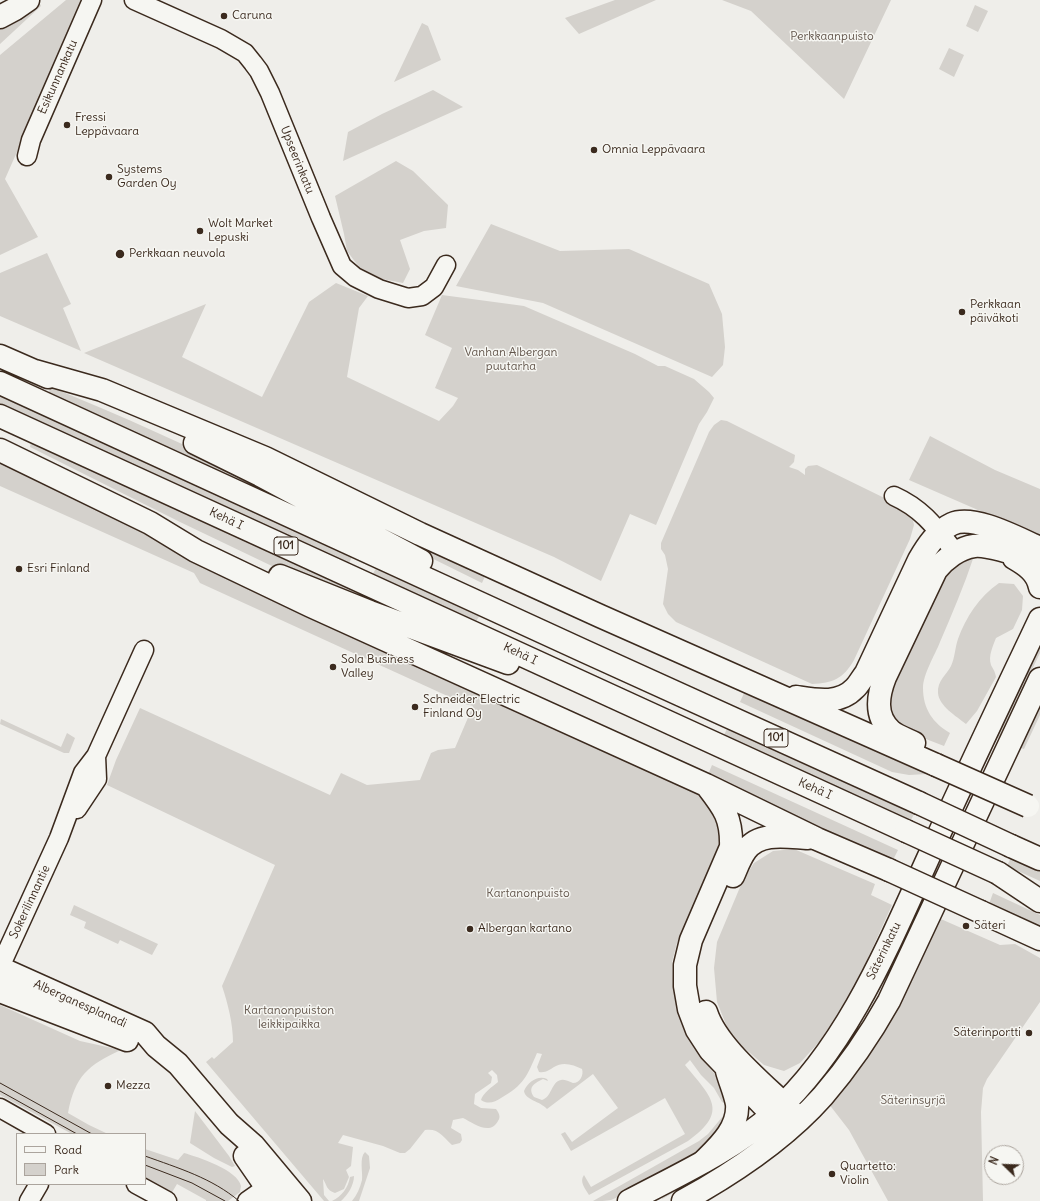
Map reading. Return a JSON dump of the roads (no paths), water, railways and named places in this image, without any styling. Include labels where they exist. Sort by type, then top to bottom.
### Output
[{"type":"main road","points":[[0,17],[28,0]]},
{"type":"main road","points":[[0,356],[99,401],[170,431],[260,475],[417,559],[496,597],[550,635]]},
{"type":"main road","points":[[35,371],[102,390],[265,458],[420,534],[774,694],[1034,809]]},
{"type":"main road","name":"101","points":[[0,383],[1040,859]]},
{"type":"main road","name":"Kehä I","points":[[0,416],[569,684],[620,700],[1040,892]]},
{"type":"main road","points":[[0,450],[150,523],[196,551],[311,606],[706,785],[818,839],[1038,939]]},
{"type":"main road","points":[[774,694],[817,700],[829,700],[843,697],[854,688],[866,673],[927,546],[940,532],[952,524],[963,521],[985,525],[1040,548]]},
{"type":"main road","points":[[150,523],[201,540],[263,569],[370,612],[569,684]]},
{"type":"main road","points":[[936,765],[916,745],[892,731],[885,724],[881,716],[879,705],[879,692],[885,677],[936,570],[955,552],[974,546],[986,546],[1040,562]]},
{"type":"main road","points":[[1004,552],[1030,568],[1039,580],[1040,587]]},
{"type":"main road","name":"Säterinkatu","points":[[629,1201],[729,1147],[778,1109],[832,1045],[850,1019],[866,989],[905,909],[973,759],[1040,619]]},
{"type":"main road","points":[[683,1201],[720,1180],[772,1144],[823,1096],[871,1033],[889,1002],[1040,679]]},
{"type":"main road","points":[[706,785],[728,816],[732,832],[731,847],[691,940],[685,965],[685,986],[689,1009],[697,1030],[710,1050],[726,1068],[778,1109]]},
{"type":"main road","points":[[793,1124],[778,1109],[718,1035],[708,1017],[700,996],[698,972],[702,949],[710,923],[746,850],[753,843],[763,838],[784,837],[818,839]]},
{"type":"main road","points":[[998,873],[1040,900]]},
{"type":"main road","name":"Alberganesplanadi","points":[[0,967],[145,1033],[156,1046],[178,1064],[229,1124],[254,1146],[274,1189],[300,1201]]},
{"type":"main road","name":"Alberganesplanadi","points":[[0,991],[130,1041],[156,1046]]},
{"type":"main road","points":[[704,1161],[727,1136],[736,1112],[737,1105],[726,1068]]},
{"type":"street","name":"Esikunnankatu","points":[[27,156],[31,140],[92,0]]},
{"type":"street","name":"Upseerinkatu","points":[[134,0],[221,39],[245,53],[253,63],[259,71],[273,98],[342,266],[355,277],[379,289],[408,298],[422,296],[434,287],[446,265]]},
{"type":"street","points":[[894,496],[920,511],[940,532],[955,552]]},
{"type":"street","name":"Sokerilinnantie","points":[[0,967],[59,838],[97,779],[96,756],[144,650]]},
{"type":"street","points":[[0,1108],[44,1133]]},
{"type":"street","points":[[29,1201],[38,1185]]},
{"type":"street","points":[[138,1185],[166,1201]]},
{"type":"street","points":[[247,1201],[274,1189]]},
{"type":"tram line","points":[[0,1083],[90,1133]]},
{"type":"tram line","points":[[0,1091],[75,1133]]},
{"type":"tram line","points":[[146,1156],[182,1169],[206,1180],[218,1186],[239,1201]]},
{"type":"tram line","points":[[146,1165],[192,1183],[225,1201]]},
{"type":"place","name":"Caruna","points":[[224,16]]},
{"type":"place","name":"Fressi Leppävaara","points":[[67,125]]},
{"type":"place","name":"Omnia Leppävaara","points":[[594,150]]},
{"type":"place","name":"Systems Garden Oy","points":[[109,177]]},
{"type":"place","name":"Wolt Market Lepuski","points":[[200,231]]},
{"type":"place","name":"Perkkaan neuvola","points":[[120,254]]},
{"type":"place","name":"Perkkaan päiväkoti","points":[[962,312]]},
{"type":"place","name":"Esri Finland","points":[[19,569]]},
{"type":"place","name":"Sola Business Valley","points":[[333,667]]},
{"type":"place","name":"Schneider Electric Finland Oy","points":[[415,707]]},
{"type":"place","name":"Säteri","points":[[966,926]]},
{"type":"place","name":"Albergan kartano","points":[[470,929]]},
{"type":"place","name":"Säterinportti","points":[[1029,1033]]},
{"type":"place","name":"Mezza","points":[[108,1086]]},
{"type":"place","name":"Quartetto: Violin","points":[[832,1174]]},
{"type":"park label","name":"Perkkaanpuisto","points":[[832,37]]},
{"type":"park label","name":"Vanhan Albergan puutarha","points":[[511,360]]},
{"type":"park label","name":"Kartanonpuisto","points":[[528,894]]},
{"type":"park label","name":"Kartanonpuiston leikkipaikka","points":[[289,1018]]},
{"type":"park label","name":"Säterinsyrjä","points":[[913,1101]]}]
